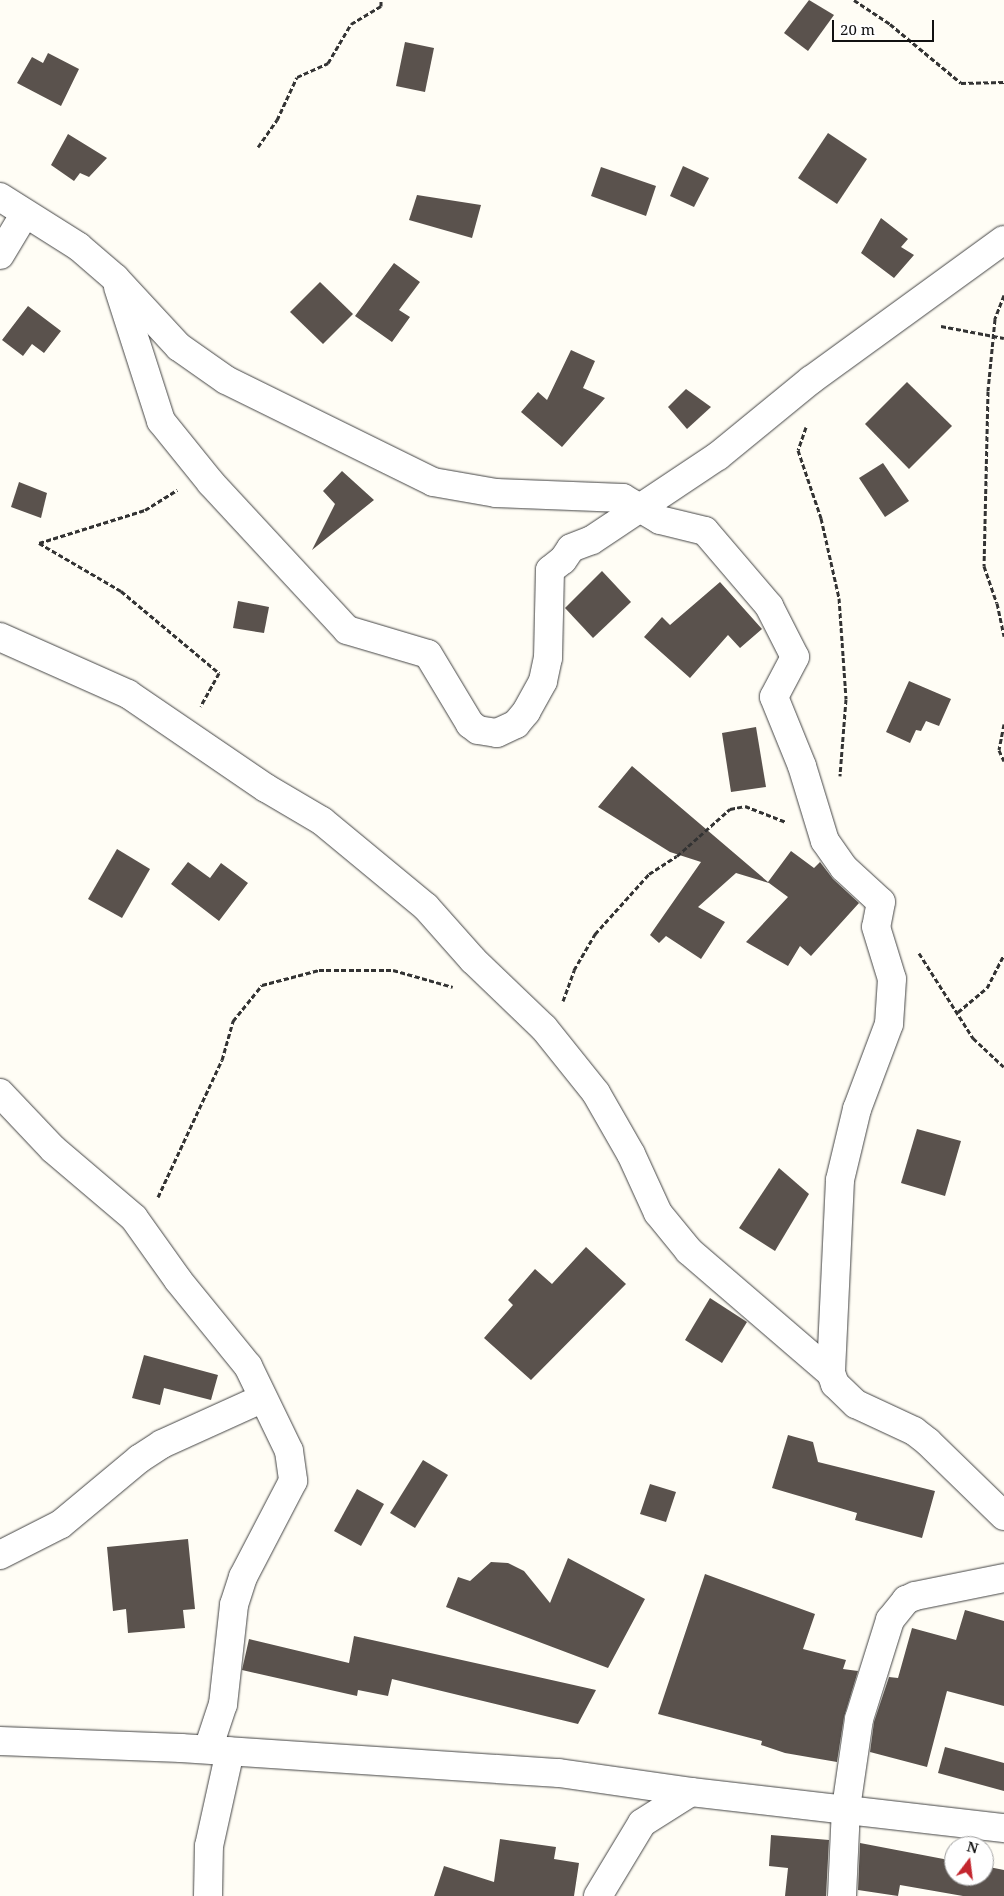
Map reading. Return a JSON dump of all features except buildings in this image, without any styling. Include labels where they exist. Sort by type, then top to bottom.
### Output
[{"type":"street","points":[[0,197],[24,215],[79,247],[115,278],[179,347],[226,380],[434,482],[496,493],[623,498],[642,507],[660,520],[705,530],[769,606],[795,657],[774,697],[802,766],[825,842],[844,868],[881,902],[876,927],[892,979],[889,1024],[856,1109],[840,1180],[831,1373],[835,1384],[856,1404],[914,1431],[928,1442],[1004,1516]]},
{"type":"street","points":[[0,256],[24,215]]},
{"type":"street","points":[[115,278],[161,421],[210,483],[347,630],[428,654],[437,665],[452,699],[470,724],[478,730],[497,733],[516,724],[526,712],[543,681],[548,658],[550,570],[563,560],[571,548],[592,540],[718,456],[811,380],[1004,240]]},
{"type":"street","points":[[0,637],[128,694],[266,788],[322,821],[375,862],[426,907],[560,1048],[596,1093],[631,1154],[658,1213],[689,1251],[831,1373]]},
{"type":"street","points":[[0,1093],[40,1138],[134,1218],[248,1366],[261,1399],[289,1451],[293,1481],[243,1577],[234,1605],[209,1846],[208,1896]]},
{"type":"street","points":[[0,1555],[61,1524],[162,1444],[261,1399]]},
{"type":"street","points":[[842,1896],[846,1808],[859,1719],[895,1611],[906,1600],[916,1596],[1004,1578]]},
{"type":"street","points":[[0,1741],[219,1750],[559,1773],[691,1792],[846,1808],[1004,1828]]},
{"type":"street","points":[[598,1896],[642,1823],[691,1792]]},
{"type":"path","points":[[258,147],[277,120],[297,77],[328,63],[351,24],[381,6],[381,0]]},
{"type":"path","points":[[854,0],[890,24],[961,83],[1004,82]]},
{"type":"path","points":[[1004,295],[994,334],[988,391],[984,566],[997,603],[1004,636]]},
{"type":"path","points":[[893,320],[994,334],[1004,338]]},
{"type":"path","points":[[811,380],[810,416],[798,450],[820,518],[839,598],[846,699],[841,786]]},
{"type":"path","points":[[178,489],[145,510],[39,543],[121,590],[220,673],[186,733]]},
{"type":"path","points":[[1004,724],[999,750],[1004,761]]},
{"type":"path","points":[[560,1048],[563,999],[574,970],[596,934],[649,874],[678,856],[730,809],[744,806],[767,813],[825,842]]},
{"type":"path","points":[[917,949],[973,1038],[1004,1066]]},
{"type":"path","points":[[958,1012],[987,988],[1004,956]]},
{"type":"path","points":[[148,1238],[157,1199],[222,1060],[233,1021],[262,985],[319,970],[393,970],[453,987],[496,982]]}]
